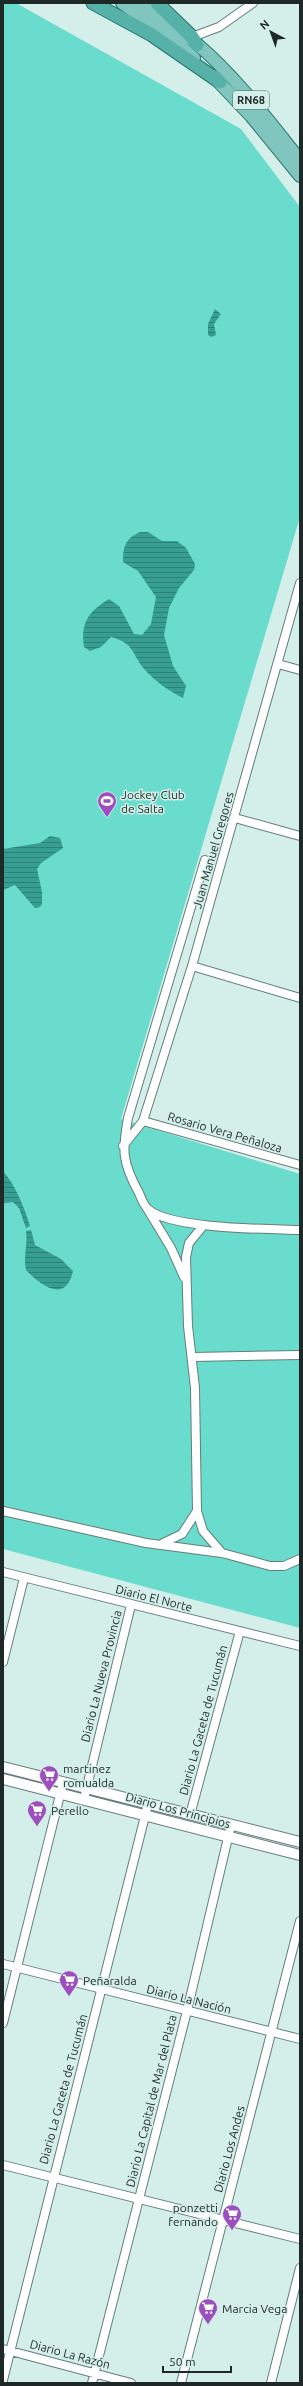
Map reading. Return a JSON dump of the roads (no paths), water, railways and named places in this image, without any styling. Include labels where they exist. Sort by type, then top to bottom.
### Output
[{"type":"highway","name":"RN68","points":[[93,3],[152,35],[220,82]]},
{"type":"highway","name":"RN68","points":[[157,3],[195,41]]},
{"type":"main road","name":"RN68","points":[[122,3],[166,34],[220,82],[300,176]]},
{"type":"main road","name":"RN68","points":[[140,3],[195,41],[255,104],[300,160]]},
{"type":"street","points":[[195,41],[219,27],[253,3]]},
{"type":"street","name":"Juan Manuel Gregores","points":[[143,1121],[192,966],[235,818],[300,583]]},
{"type":"street","points":[[278,664],[300,670]]},
{"type":"street","points":[[235,818],[300,836]]},
{"type":"street","points":[[186,1285],[171,1248],[148,1209],[125,1162],[123,1146],[128,1118],[205,860]]},
{"type":"street","points":[[192,966],[300,998]]},
{"type":"street","points":[[123,1146],[143,1121]]},
{"type":"street","name":"Rosario Vera Peñaloza","points":[[143,1121],[300,1165]]},
{"type":"street","points":[[148,1209],[169,1218],[203,1226],[300,1230]]},
{"type":"street","points":[[203,1226],[187,1249],[186,1285],[188,1326],[193,1357],[197,1511],[203,1531],[222,1553]]},
{"type":"street","points":[[193,1357],[300,1355]]},
{"type":"street","points":[[3,1511],[146,1543],[222,1553],[270,1566],[284,1566],[300,1559]]},
{"type":"street","points":[[161,1544],[182,1534],[197,1511]]},
{"type":"street","name":"Diario El Norte","points":[[3,1572],[300,1646]]},
{"type":"street","points":[[3,1662],[24,1578]]},
{"type":"street","name":"Diario La Nueva Provincia","points":[[84,1799],[131,1605]]},
{"type":"street","name":"Diario La Gaceta de Tucumán","points":[[190,1815],[240,1631]]},
{"type":"street","name":"Diario Los Principios","points":[[3,1767],[300,1842]]},
{"type":"street","name":"Diario Los Principios","points":[[3,1779],[300,1855]]},
{"type":"street","points":[[3,2024],[63,1782]]},
{"type":"street","name":"Diario La Gaceta de Tucumán","points":[[3,2380],[7,2350],[102,1990],[144,1814],[148,1804]]},
{"type":"street","name":"Diario La Capital de Mar del Plata","points":[[92,2383],[187,2011],[230,1825]]},
{"type":"street","name":"Diario Los Andes","points":[[181,2383],[300,1921]]},
{"type":"street","name":"Diario La Nación","points":[[3,1964],[300,2039]]},
{"type":"street","points":[[3,2165],[300,2239]]},
{"type":"street","points":[[271,2383],[300,2268]]},
{"type":"street","name":"Diario La Razón","points":[[7,2350],[131,2383]]},
{"type":"place","name":"Jockey Club de Salta","points":[[107,818]]},
{"type":"place","name":"martinez romualda","points":[[49,1792]]},
{"type":"place","name":"Perello","points":[[37,1827]]},
{"type":"place","name":"Peñaralda","points":[[69,1997]]},
{"type":"place","name":"ponzetti fernando","points":[[232,2231]]},
{"type":"place","name":"Marcia Vega","points":[[208,2325]]}]
